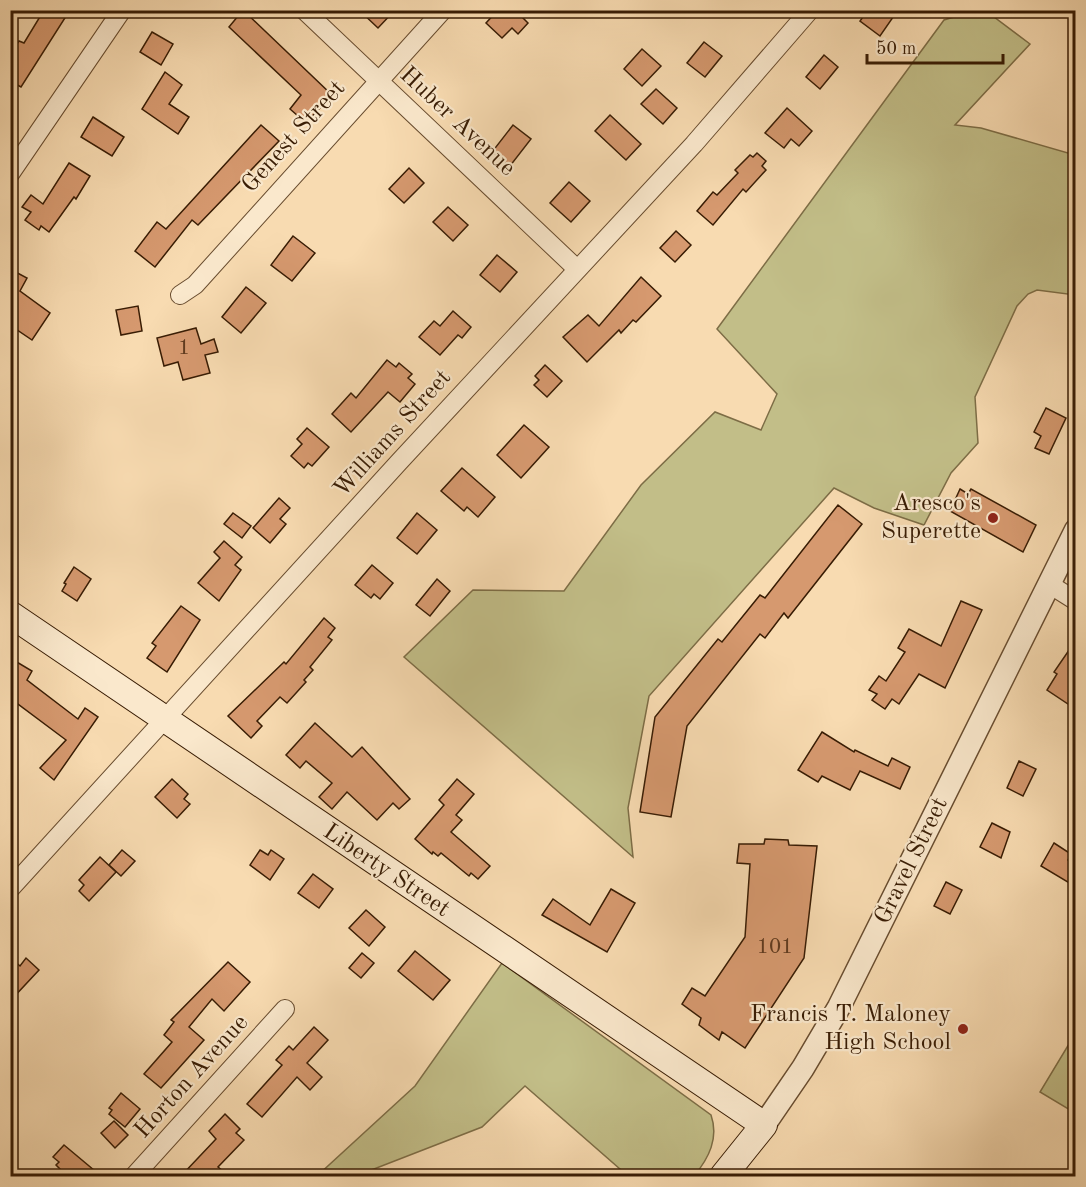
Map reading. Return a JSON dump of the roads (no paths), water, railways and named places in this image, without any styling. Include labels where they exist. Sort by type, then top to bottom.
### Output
[{"type":"main road","name":"Liberty Street","points":[[10,614],[764,1125]]},
{"type":"main road","name":"Gravel Street","points":[[723,1176],[764,1125]]},
{"type":"street","points":[[10,174],[122,10]]},
{"type":"street","name":"Huber Avenue","points":[[304,10],[577,269]]},
{"type":"street","name":"Genest Street","points":[[180,295],[195,285],[443,10]]},
{"type":"street","name":"Williams Street","points":[[10,889],[694,144],[810,10]]},
{"type":"street","name":"Gravel Street","points":[[764,1125],[804,1068],[839,1007],[1076,530]]},
{"type":"street","points":[[1049,584],[1076,601]]},
{"type":"street","name":"Horton Avenue","points":[[134,1176],[285,1009]]},
{"type":"place","name":"Aresco's Superette","points":[[993,518]]},
{"type":"place","name":"Francis T. Maloney High School","points":[[963,1029]]}]
